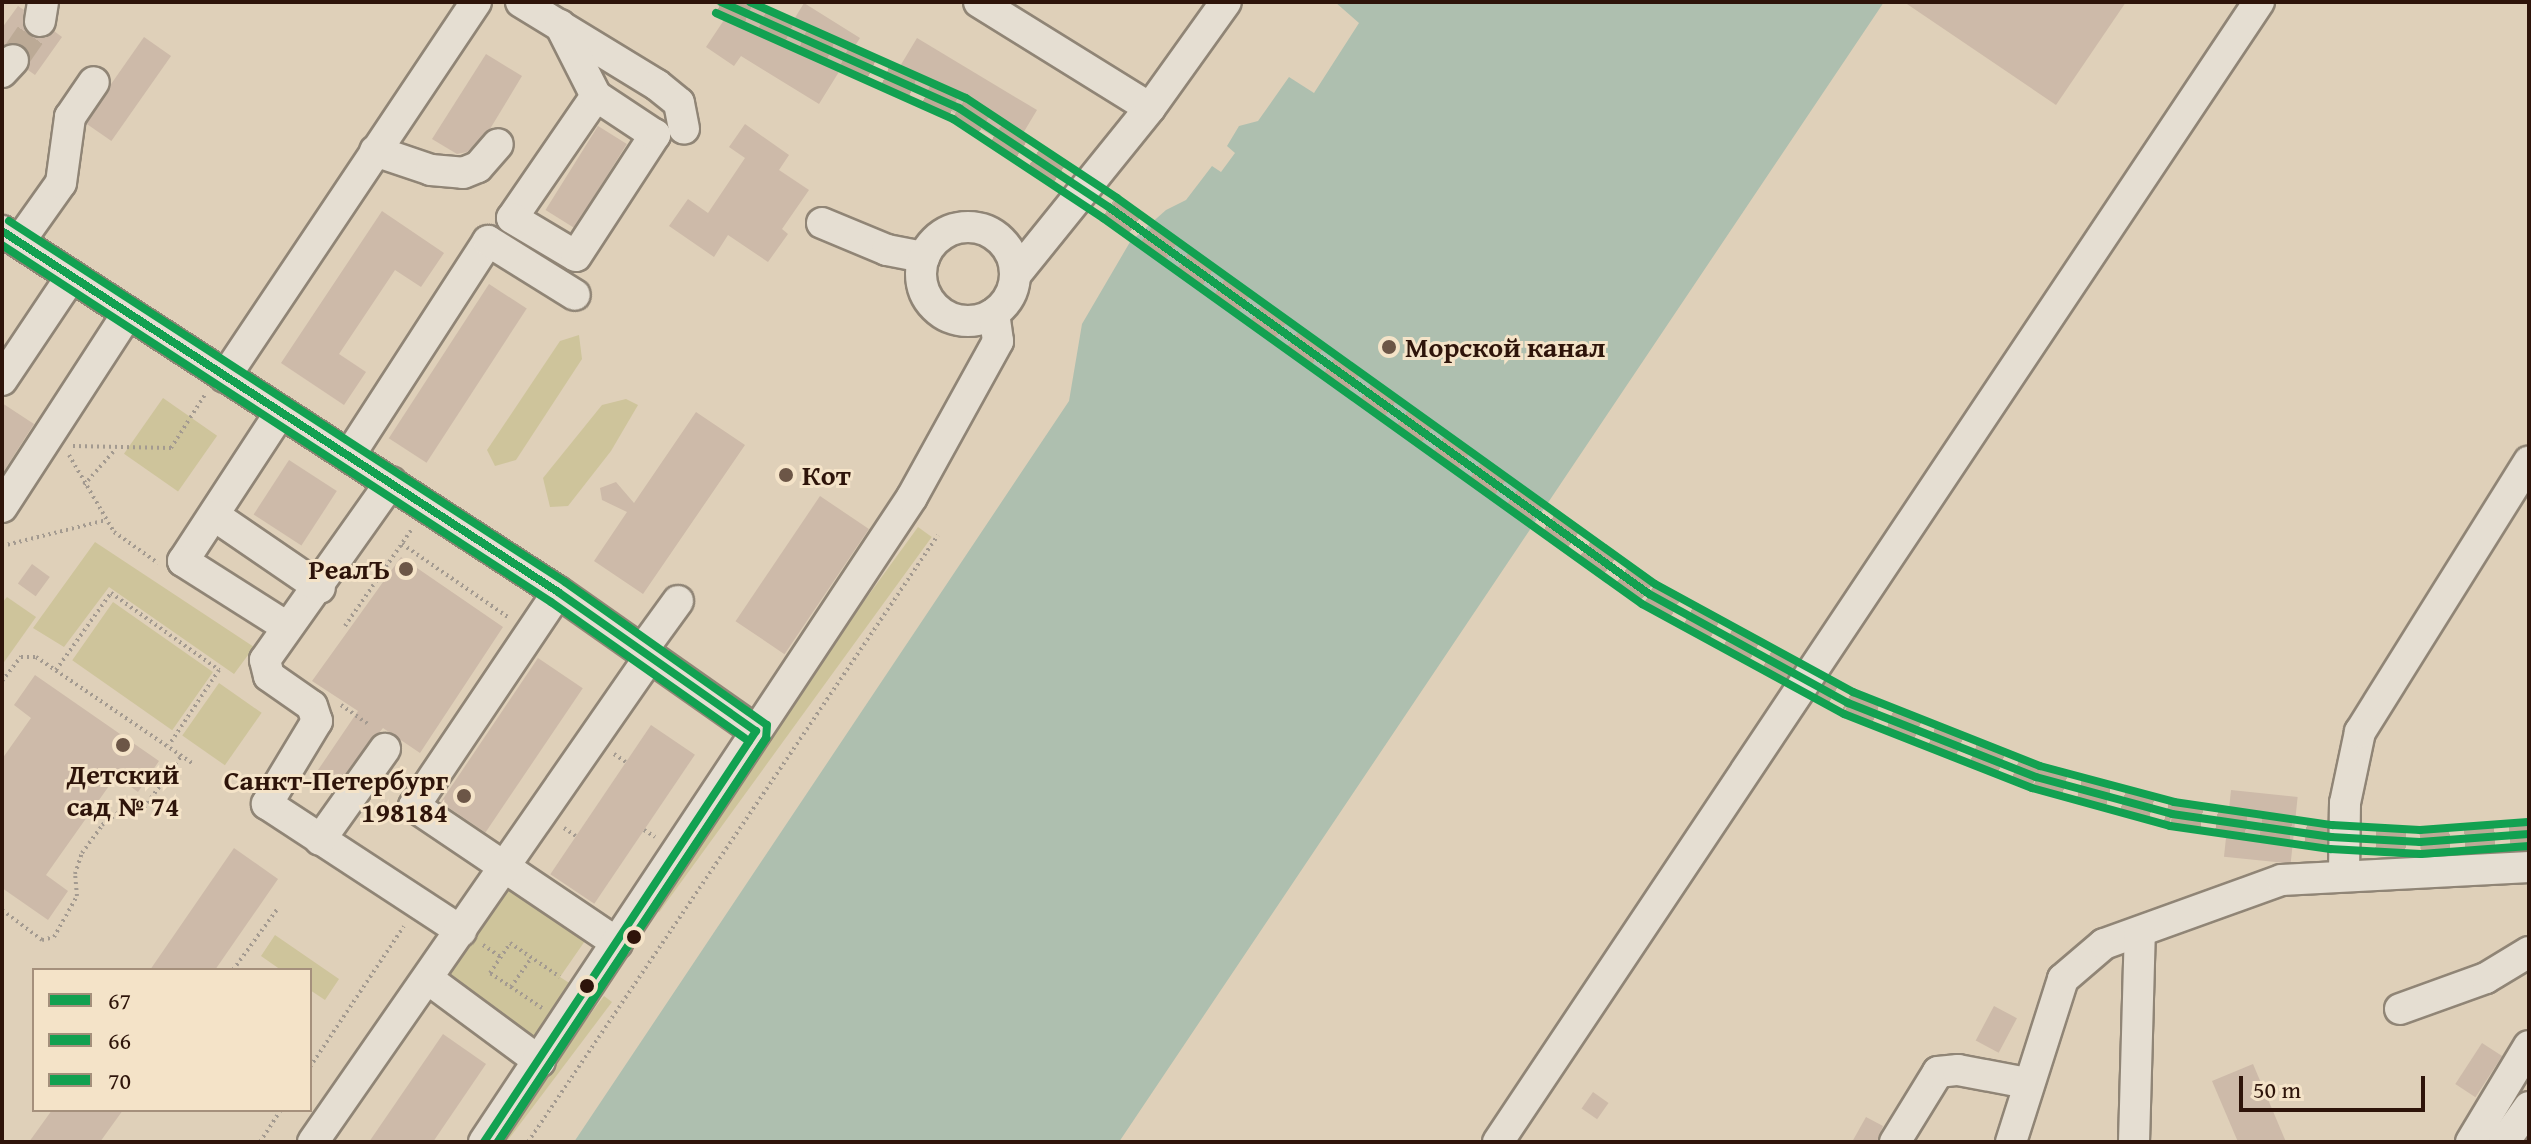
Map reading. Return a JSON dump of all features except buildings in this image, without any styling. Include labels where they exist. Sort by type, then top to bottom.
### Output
[{"type":"street","points":[[216,385],[476,2]]},
{"type":"street","points":[[521,2],[668,94],[679,103],[684,129]]},
{"type":"street","points":[[979,2],[1150,108]]},
{"type":"street","points":[[1016,274],[1007,248],[986,230],[950,231],[924,257],[925,293],[935,308],[969,322],[994,313],[1012,292],[1016,274],[1150,108],[1226,2]]},
{"type":"street","points":[[1498,1142],[2259,2]]},
{"type":"street","points":[[560,25],[596,96],[655,135],[576,256],[512,218],[596,96]]},
{"type":"street","points":[[94,82],[70,117],[61,183],[10,237],[128,313],[216,385],[280,413],[391,482],[558,592],[756,731]]},
{"type":"street","points":[[375,151],[431,170],[463,173],[478,167],[498,144]]},
{"type":"street","points":[[822,223],[887,250],[924,257]]},
{"type":"street","points":[[349,456],[488,241],[575,295]]},
{"type":"street","points":[[2,380],[71,277]]},
{"type":"street","points":[[2,507],[128,313]]},
{"type":"street","points":[[484,1142],[540,1062],[912,497],[998,341],[994,313]]},
{"type":"street","points":[[280,413],[183,561],[287,627]]},
{"type":"street","points":[[2344,874],[2345,803],[2360,732],[2529,462]]},
{"type":"street","points":[[391,482],[320,588],[287,627],[265,660],[269,676],[312,706],[317,721],[267,804],[461,931]]},
{"type":"street","points":[[215,516],[320,588]]},
{"type":"street","points":[[558,592],[414,806],[617,943]]},
{"type":"street","points":[[313,1142],[461,931],[678,601]]},
{"type":"street","points":[[320,840],[385,749]]},
{"type":"street","points":[[2011,1142],[2027,1083],[2063,979],[2104,944],[2282,880],[2344,874],[2529,867]]},
{"type":"street","points":[[2134,1142],[2140,932]]},
{"type":"street","points":[[2400,1009],[2486,978],[2529,952]]},
{"type":"street","points":[[428,979],[540,1062]]},
{"type":"street","points":[[2471,1142],[2529,1046]]},
{"type":"street","points":[[1895,1142],[1938,1072],[1970,1071],[2027,1083]]},
{"type":"street","points":[[2504,1142],[2529,1107]]},
{"type":"path","points":[[187,556],[167,569],[114,532],[64,446],[115,450],[171,448],[216,385]]},
{"type":"path","points":[[84,485],[115,450]]},
{"type":"path","points":[[2,546],[106,520]]},
{"type":"path","points":[[345,626],[413,528]]},
{"type":"path","points":[[528,1142],[938,535]]},
{"type":"path","points":[[402,544],[531,633]]},
{"type":"path","points":[[56,670],[111,593],[219,670],[169,745]]},
{"type":"path","points":[[2,681],[21,657],[36,657],[192,763]]},
{"type":"path","points":[[2,910],[42,940],[54,937],[77,896],[75,874],[82,853],[102,825],[126,807],[144,808],[182,755]]},
{"type":"path","points":[[312,1064],[420,903]]},
{"type":"path","points":[[234,968],[278,908]]},
{"type":"path","points":[[547,1012],[490,973],[510,943],[567,982]]},
{"type":"path","points":[[511,987],[531,958]]},
{"type":"path","points":[[260,1142],[280,1112]]},
{"type":"shaded area","name":"Морской канал","points":[[1335,2],[1884,2],[1119,1142],[574,1142],[1069,401],[1082,324],[1130,242],[1166,210],[1186,200],[1212,166],[1221,172],[1235,153],[1227,146],[1239,126],[1258,121],[1289,77],[1314,93],[1359,23]]},
{"type":"shaded area","points":[[579,335],[582,359],[516,460],[495,466],[487,450],[560,341]]},
{"type":"shaded area","points":[[163,398],[217,436],[178,492],[124,454]]},
{"type":"shaded area","points":[[626,399],[638,405],[611,451],[568,506],[550,507],[543,478],[602,405]]},
{"type":"shaded area","points":[[918,527],[932,537],[659,912],[645,902]]},
{"type":"shaded area","points":[[95,542],[254,647],[234,674],[109,587],[64,647],[33,628]]},
{"type":"shaded area","points":[[7,597],[36,617],[2,665],[2,603]]},
{"type":"shaded area","points":[[113,602],[213,672],[172,730],[72,660]]},
{"type":"shaded area","points":[[219,683],[262,713],[225,765],[182,735]]},
{"type":"shaded area","points":[[505,886],[587,938],[560,977],[574,986],[535,1044],[439,977]]},
{"type":"shaded area","points":[[275,935],[339,979],[325,1000],[312,991],[312,968],[278,968],[261,956]]},
{"type":"shaded area","points":[[604,996],[612,1002],[507,1142],[498,1137]]},
{"type":"tunnel","points":[[721,2],[959,108],[1110,208],[1649,594],[1848,703],[2036,777],[2172,814],[2331,837],[2420,842],[2529,834]]},
{"type":"tunnel","points":[[13,60],[40,21]]},
{"type":"transit line","name":"67","points":[[721,2],[959,108],[1110,208],[1649,594],[1848,703],[2036,777],[2172,814],[2331,837],[2420,842],[2529,834]]},
{"type":"transit line","name":"70","points":[[750,2],[966,98],[1117,198],[1655,584],[1853,692],[2040,766],[2174,802],[2332,825],[2420,830],[2528,822]]},
{"type":"transit line","name":"66","points":[[716,13],[953,119],[1103,218],[1642,604],[1844,714],[2032,788],[2170,826],[2330,849],[2421,854],[2529,846]]},
{"type":"transit line","name":"70","points":[[9,221],[565,582],[767,725],[766,738],[498,1142]]},
{"type":"transit line","name":"67","points":[[2,231],[558,592],[756,731]]},
{"type":"transit line","name":"66","points":[[2,245],[551,602],[749,741]]},
{"type":"transit line","name":"67","points":[[484,1142],[756,731]]},
{"type":"transit line","name":"66","points":[[498,1142],[766,738]]},
{"type":"place","name":"Морской канал","points":[[1389,347]]},
{"type":"place","name":"Кот","points":[[786,475]]},
{"type":"place","name":"РеалЪ","points":[[406,569]]},
{"type":"place","name":"Детский сад № 74","points":[[123,745]]},
{"type":"place","name":"Санкт-Петербург 198184","points":[[464,796]]}]
